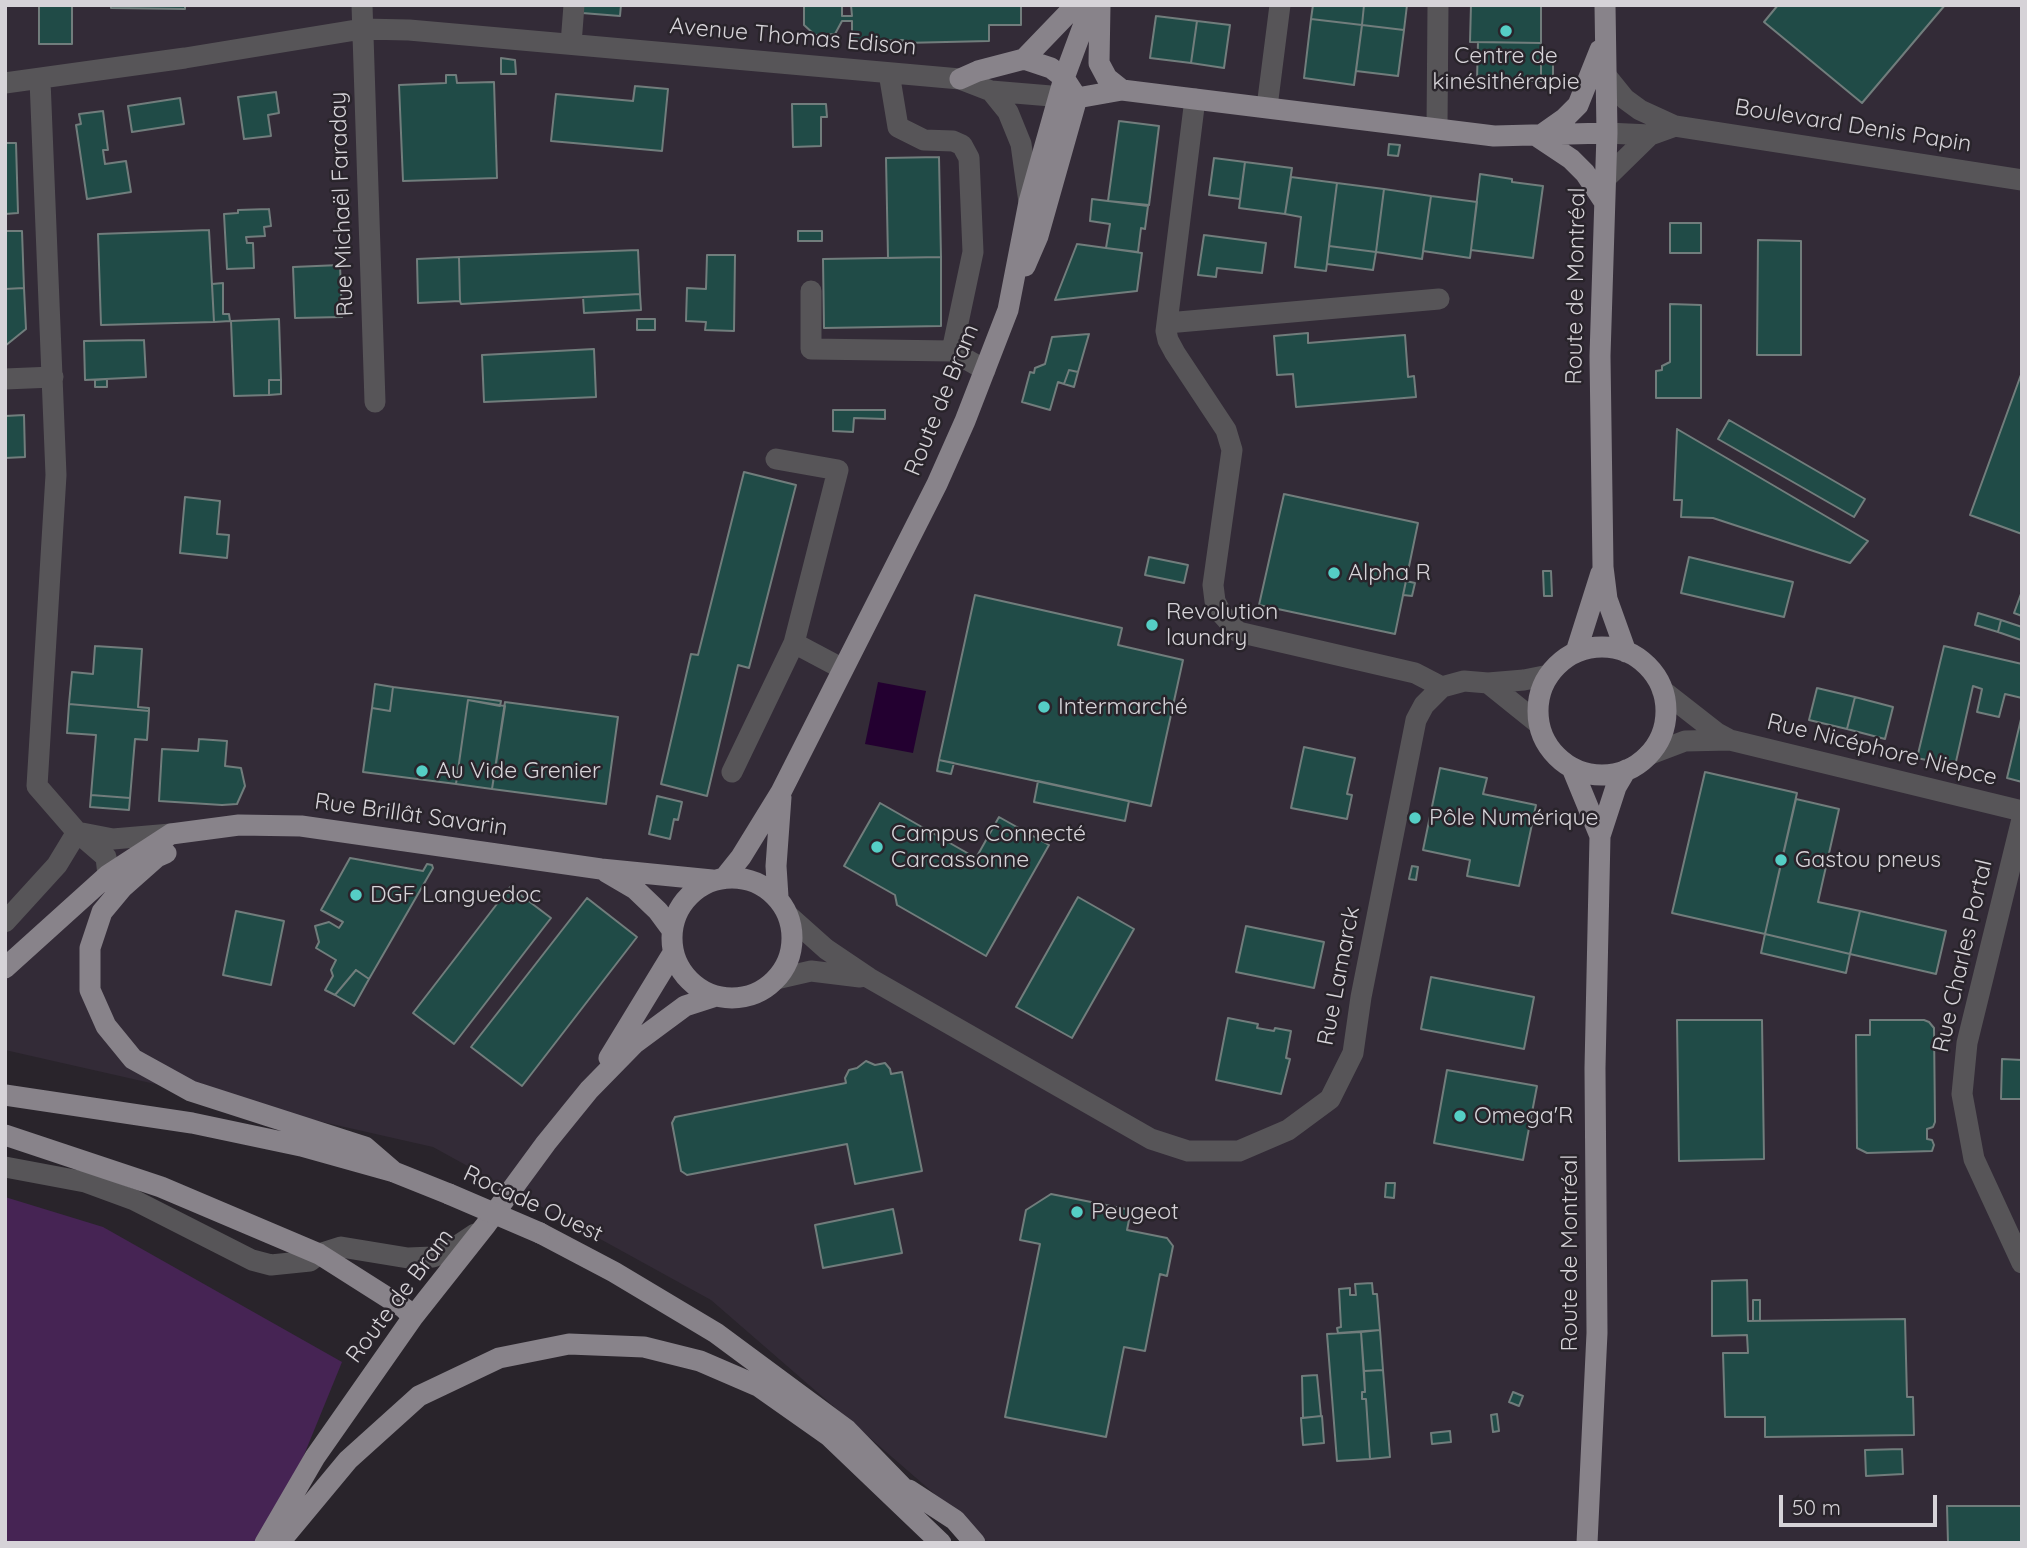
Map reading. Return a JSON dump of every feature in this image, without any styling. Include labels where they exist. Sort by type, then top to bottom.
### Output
[{"type":"main road","points":[[960,79],[978,71],[1024,59],[1076,5]]},
{"type":"main road","name":"Route de Bram","points":[[590,1090],[673,953],[672,930],[685,899],[697,888],[719,878],[741,857],[781,792],[937,484],[1007,310],[1028,202],[1067,91],[1091,5]]},
{"type":"main road","points":[[1100,5],[1099,63],[1107,78],[1122,90]]},
{"type":"main road","name":"Route de Montréal","points":[[1605,5],[1606,134],[1600,356],[1603,567],[1607,599],[1626,652]]},
{"type":"main road","points":[[1538,137],[1578,105],[1604,40]]},
{"type":"main road","points":[[1007,310],[1038,236],[1067,91],[1051,68],[1024,59]]},
{"type":"main road","points":[[1067,91],[1122,90],[1494,136],[1606,134]]},
{"type":"main road","points":[[1538,137],[1578,166],[1603,190]]},
{"type":"main road","name":"Route de Montréal","points":[[1576,652],[1603,567]]},
{"type":"main road","points":[[1592,647],[1609,647],[1626,652],[1642,661],[1654,674],[1662,690],[1664,725],[1658,741],[1648,755],[1626,770],[1608,775],[1590,774],[1572,768],[1557,757],[1546,742],[1539,724],[1541,690],[1549,675],[1561,662],[1576,652],[1592,647]]},
{"type":"main road","name":"Route de Montréal","points":[[1572,768],[1600,836]]},
{"type":"main road","name":"Route de Montréal","points":[[1587,1543],[1597,1333],[1595,1068],[1600,836],[1616,787],[1626,770]]},
{"type":"main road","name":"Route de Bram","points":[[265,1543],[315,1457],[413,1317],[546,1143],[590,1090],[635,1044],[685,1006],[716,996],[749,996],[776,979],[786,965],[792,949],[792,932],[783,906],[776,866],[781,792]]},
{"type":"main road","name":"Rue Brillât Savarin","points":[[171,834],[239,825],[301,826],[601,869],[719,878]]},
{"type":"main road","points":[[212,829],[158,857],[121,888],[102,912],[90,948],[90,990],[106,1026],[133,1059],[191,1091],[365,1147],[394,1172]]},
{"type":"main road","points":[[5,968],[108,875],[171,834]]},
{"type":"main road","name":"Rue Brillât Savarin","points":[[601,869],[635,889],[658,911],[672,930]]},
{"type":"main road","points":[[719,878],[744,878],[762,885],[783,906]]},
{"type":"main road","points":[[673,953],[689,980],[716,996]]},
{"type":"main road","name":"Rocade Ouest","points":[[5,1095],[192,1123],[301,1146],[394,1172],[540,1233],[614,1272],[716,1333],[847,1430],[903,1486],[950,1542]]},
{"type":"main road","points":[[5,1135],[161,1188],[319,1254],[404,1308],[413,1317]]},
{"type":"main road","points":[[279,1543],[348,1460],[419,1396],[499,1358],[569,1344],[644,1347],[700,1361],[758,1386],[829,1436],[950,1542]]},
{"type":"main road","points":[[903,1486],[956,1520],[975,1543]]},
{"type":"street","name":"Rue Michaël Faraday","points":[[362,5],[375,402]]},
{"type":"street","points":[[572,44],[574,5]]},
{"type":"street","points":[[1267,107],[1280,5]]},
{"type":"street","points":[[1437,128],[1438,5]]},
{"type":"street","name":"Avenue Thomas Edison","points":[[5,83],[40,80],[362,29],[409,30],[960,79],[991,91],[1067,91]]},
{"type":"street","points":[[889,73],[898,127],[924,140],[953,141],[962,145],[969,158],[973,252],[952,351]]},
{"type":"street","name":"Boulevard Denis Papin","points":[[1604,73],[1616,90],[1632,104],[1675,127],[2022,180]]},
{"type":"street","points":[[40,80],[57,475],[37,786],[77,832],[106,857],[108,875]]},
{"type":"street","points":[[991,91],[1008,113],[1021,145],[1028,202]]},
{"type":"street","points":[[1195,99],[1167,323],[1168,340],[1226,430],[1232,450],[1213,585],[1215,601],[1238,632],[1415,673],[1442,687],[1464,681],[1488,683],[1549,675]]},
{"type":"street","name":"Boulevard Denis Papin","points":[[1606,134],[1650,135],[1675,127]]},
{"type":"street","name":"Boulevard Denis Papin","points":[[1603,190],[1650,135]]},
{"type":"street","points":[[811,291],[811,349],[952,351],[985,370]]},
{"type":"street","points":[[1167,323],[1439,299]]},
{"type":"street","points":[[5,379],[53,377]]},
{"type":"street","points":[[732,772],[794,643],[838,470],[776,459]]},
{"type":"street","points":[[794,643],[843,669]]},
{"type":"street","points":[[1488,683],[1539,724]]},
{"type":"street","name":"Rue Lamarck","points":[[783,906],[826,949],[869,978],[1151,1139],[1188,1151],[1239,1151],[1288,1130],[1330,1099],[1353,1053],[1361,998],[1416,720],[1424,705],[1442,687]]},
{"type":"street","name":"Rue Nicéphore Niepce","points":[[1662,690],[1730,740]]},
{"type":"street","name":"Rue Nicéphore Niepce","points":[[1648,755],[1685,741],[1730,740],[2022,810]]},
{"type":"street","name":"Rue Charles Portal","points":[[2022,819],[1966,1043],[1962,1094],[1974,1159],[2022,1263]]},
{"type":"street","points":[[77,832],[113,839],[171,834]]},
{"type":"street","points":[[5,922],[58,865],[77,832]]},
{"type":"street","name":"Rue Lamarck","points":[[776,979],[811,971],[869,978]]},
{"type":"street","points":[[5,1167],[85,1182],[134,1200],[252,1260],[271,1265],[310,1261],[319,1254],[341,1247],[408,1258],[433,1257],[451,1250],[485,1226]]},
{"type":"shaded area","points":[[5,5],[2022,5],[2022,1543],[985,1543],[968,1523],[711,1300],[433,1147],[5,1050]]},
{"type":"shaded area","points":[[878,682],[926,691],[913,753],[865,744]]},
{"type":"shaded area","points":[[5,1197],[103,1227],[342,1362],[268,1543],[5,1543]]},
{"type":"building","points":[[39,5],[72,5],[72,44],[39,44]]},
{"type":"building","points":[[111,5],[185,5],[185,9],[111,8]]},
{"type":"building","points":[[582,5],[621,5],[620,16],[582,13]]},
{"type":"building","points":[[804,5],[842,5],[842,16],[852,16],[851,5],[1021,5],[1021,25],[989,25],[989,41],[852,41],[852,21],[842,21],[835,34],[815,35],[804,25]]},
{"type":"building","points":[[1313,5],[1364,5],[1362,25],[1311,19]]},
{"type":"building","points":[[1364,5],[1407,5],[1404,30],[1362,25]]},
{"type":"building","name":"Centre de kinésithérapie","points":[[1471,5],[1541,5],[1541,43],[1470,42]]},
{"type":"building","points":[[1778,5],[1945,5],[1862,103],[1764,22]]},
{"type":"building","points":[[1156,16],[1197,21],[1191,63],[1150,58]]},
{"type":"building","points":[[1311,19],[1362,25],[1354,85],[1304,78]]},
{"type":"building","points":[[1197,21],[1230,25],[1224,68],[1191,63]]},
{"type":"building","points":[[1362,25],[1404,30],[1398,76],[1356,71]]},
{"type":"building","points":[[1478,42],[1541,43],[1541,81],[1477,80]]},
{"type":"building","points":[[1541,51],[1553,51],[1553,81],[1541,81]]},
{"type":"building","points":[[501,58],[515,60],[516,74],[501,74]]},
{"type":"building","points":[[446,75],[456,75],[457,83],[494,82],[497,178],[403,181],[399,85],[446,83]]},
{"type":"building","points":[[635,86],[668,89],[662,151],[551,141],[556,94],[633,101]]},
{"type":"building","points":[[276,92],[279,113],[268,115],[271,136],[244,139],[238,97]]},
{"type":"building","points":[[180,98],[184,124],[132,132],[128,106]]},
{"type":"building","points":[[792,104],[826,104],[827,117],[821,117],[821,146],[793,147]]},
{"type":"building","points":[[103,111],[108,150],[103,150],[105,164],[126,161],[131,192],[87,199],[76,125],[81,124],[79,114]]},
{"type":"building","points":[[1119,121],[1159,126],[1149,205],[1108,201]]},
{"type":"building","points":[[5,143],[16,143],[18,213],[5,214]]},
{"type":"building","points":[[1389,144],[1400,145],[1398,156],[1388,155]]},
{"type":"building","points":[[939,157],[941,257],[888,258],[886,158]]},
{"type":"building","points":[[1214,158],[1245,162],[1240,199],[1209,195]]},
{"type":"building","points":[[1245,162],[1292,168],[1285,214],[1239,208]]},
{"type":"building","points":[[1480,174],[1543,186],[1533,258],[1471,250]]},
{"type":"building","points":[[1291,177],[1337,183],[1326,271],[1295,267],[1301,217],[1285,214]]},
{"type":"building","points":[[1337,183],[1384,189],[1376,252],[1329,246]]},
{"type":"building","points":[[1384,189],[1431,196],[1422,259],[1376,252]]},
{"type":"building","points":[[1431,196],[1477,202],[1470,258],[1423,251]]},
{"type":"building","points":[[1092,199],[1148,206],[1145,229],[1141,228],[1138,252],[1106,248],[1110,224],[1090,221]]},
{"type":"building","points":[[269,209],[271,226],[264,227],[265,236],[246,237],[247,243],[253,243],[254,268],[227,269],[224,214],[238,213],[238,210]]},
{"type":"building","points":[[1670,223],[1701,223],[1701,253],[1670,253]]},
{"type":"building","points":[[209,230],[214,322],[101,325],[98,234]]},
{"type":"building","points":[[5,231],[22,231],[24,288],[5,289]]},
{"type":"building","points":[[798,231],[822,231],[822,241],[798,241]]},
{"type":"building","points":[[1204,235],[1266,243],[1262,273],[1217,268],[1216,277],[1198,275]]},
{"type":"building","points":[[1758,240],[1801,241],[1801,355],[1757,355]]},
{"type":"building","points":[[1077,244],[1142,253],[1137,291],[1055,300]]},
{"type":"building","points":[[1329,246],[1376,252],[1373,270],[1327,264]]},
{"type":"building","points":[[638,250],[640,294],[461,304],[460,301],[459,257]]},
{"type":"building","points":[[707,255],[735,255],[734,331],[705,330],[706,322],[686,321],[687,288],[706,289]]},
{"type":"building","points":[[459,257],[460,301],[418,303],[417,259]]},
{"type":"building","points":[[941,257],[941,326],[824,328],[823,259]]},
{"type":"building","points":[[340,265],[342,317],[295,318],[293,267]]},
{"type":"building","points":[[223,283],[223,314],[229,314],[230,321],[214,322],[212,284]]},
{"type":"building","points":[[24,288],[26,329],[5,346],[5,289]]},
{"type":"building","points":[[640,294],[641,310],[584,313],[583,297]]},
{"type":"building","points":[[1670,304],[1701,305],[1701,398],[1656,398],[1656,371],[1662,370],[1662,366],[1670,362]]},
{"type":"building","points":[[279,319],[281,380],[269,380],[269,395],[234,396],[231,321]]},
{"type":"building","points":[[637,319],[655,319],[655,330],[637,330]]},
{"type":"building","points":[[1308,333],[1308,343],[1405,335],[1408,377],[1414,376],[1416,397],[1296,407],[1293,374],[1277,375],[1274,336]]},
{"type":"building","points":[[1089,334],[1078,372],[1069,370],[1064,384],[1058,382],[1050,410],[1022,402],[1030,372],[1034,373],[1035,368],[1045,364],[1052,337]]},
{"type":"building","points":[[144,340],[146,377],[85,380],[84,341]]},
{"type":"building","points":[[594,349],[596,397],[484,402],[482,355]]},
{"type":"building","points":[[1069,370],[1078,372],[1074,387],[1064,384]]},
{"type":"building","points":[[2022,372],[2022,534],[1970,515]]},
{"type":"building","points":[[107,379],[107,387],[95,387],[95,380]]},
{"type":"building","points":[[269,380],[281,380],[281,394],[269,395]]},
{"type":"building","points":[[833,410],[885,410],[885,419],[854,418],[853,432],[833,431]]},
{"type":"building","points":[[24,415],[25,457],[5,458],[5,416]]},
{"type":"building","points":[[1729,420],[1865,499],[1854,517],[1718,439]]},
{"type":"building","points":[[1677,429],[1868,541],[1850,563],[1713,518],[1681,517],[1682,500],[1674,500]]},
{"type":"building","points":[[744,472],[796,485],[749,668],[738,665],[707,796],[661,784],[691,654],[698,655]]},
{"type":"building","points":[[1284,494],[1418,523],[1395,634],[1259,605]]},
{"type":"building","points":[[185,497],[220,501],[217,534],[229,535],[227,558],[180,553]]},
{"type":"building","points":[[1149,557],[1188,565],[1184,583],[1145,575]]},
{"type":"building","points":[[1689,557],[1793,582],[1784,617],[1681,593]]},
{"type":"building","points":[[1543,571],[1551,571],[1552,596],[1544,596]]},
{"type":"building","points":[[1406,581],[1415,583],[1412,596],[1403,595]]},
{"type":"building","points":[[2022,591],[2022,616],[2014,613]]},
{"type":"building","points":[[975,595],[1122,628],[1118,645],[1183,660],[1151,806],[939,760]]},
{"type":"building","points":[[1978,613],[2001,620],[1998,632],[1975,625]]},
{"type":"building","points":[[2001,620],[2022,627],[2021,640],[1998,632]]},
{"type":"building","points":[[95,646],[142,649],[138,707],[149,708],[149,711],[69,704],[72,672],[93,674]]},
{"type":"building","points":[[1944,646],[2022,664],[2022,698],[2005,694],[1999,717],[1977,712],[1982,689],[1973,686],[1955,766],[1917,758]]},
{"type":"building","points":[[375,684],[393,687],[390,711],[372,708]]},
{"type":"building","points":[[393,687],[501,701],[500,706],[468,700],[456,784],[363,772],[372,708],[390,711]]},
{"type":"building","points":[[1817,688],[1855,697],[1847,729],[1809,720]]},
{"type":"building","points":[[1855,697],[1893,707],[1885,739],[1847,729]]},
{"type":"building","points":[[468,700],[505,706],[492,789],[456,784]]},
{"type":"building","points":[[505,702],[618,717],[606,804],[492,789]]},
{"type":"building","points":[[69,704],[149,711],[147,740],[135,739],[130,798],[91,795],[96,735],[67,733]]},
{"type":"building","points":[[2022,715],[2022,782],[2007,778]]},
{"type":"building","points":[[199,739],[227,741],[225,766],[241,768],[245,786],[237,804],[159,801],[162,749],[198,751]]},
{"type":"building","points":[[1304,747],[1355,758],[1347,794],[1352,795],[1347,819],[1291,808]]},
{"type":"building","points":[[939,760],[954,763],[951,774],[937,771]]},
{"type":"building","points":[[1440,768],[1487,778],[1483,794],[1536,805],[1519,886],[1467,876],[1470,860],[1423,850]]},
{"type":"building","points":[[1705,772],[1797,793],[1765,934],[1672,913]]},
{"type":"building","points":[[1038,781],[1129,801],[1125,821],[1034,802]]},
{"type":"building","points":[[91,795],[130,798],[129,810],[90,807]]},
{"type":"building","points":[[657,796],[682,802],[678,820],[674,819],[670,839],[649,834]]},
{"type":"building","points":[[1796,799],[1839,809],[1818,902],[1860,911],[1850,954],[1765,934]]},
{"type":"building","points":[[880,803],[976,858],[999,817],[1049,845],[986,956],[897,905],[895,895],[844,866]]},
{"type":"building","points":[[350,858],[423,871],[427,864],[433,868],[369,979],[356,970],[335,995],[325,990],[333,976],[331,970],[336,960],[316,948],[319,942],[315,926],[329,922],[339,928],[343,922],[321,910]]},
{"type":"building","points":[[1412,866],[1418,867],[1416,880],[1409,879]]},
{"type":"building","points":[[510,887],[551,918],[454,1044],[413,1013]]},
{"type":"building","points":[[1078,897],[1134,929],[1072,1038],[1016,1007]]},
{"type":"building","points":[[587,898],[637,937],[522,1086],[471,1047]]},
{"type":"building","points":[[236,911],[284,921],[271,985],[223,975]]},
{"type":"building","points":[[1860,911],[1946,931],[1936,974],[1850,954]]},
{"type":"building","points":[[1246,926],[1324,942],[1314,988],[1236,972]]},
{"type":"building","points":[[1765,934],[1850,954],[1846,973],[1761,953]]},
{"type":"building","points":[[356,970],[369,979],[354,1006],[335,995]]},
{"type":"building","points":[[1431,977],[1534,997],[1524,1049],[1421,1029]]},
{"type":"building","points":[[1228,1018],[1258,1024],[1257,1028],[1291,1031],[1286,1058],[1290,1059],[1281,1094],[1216,1080]]},
{"type":"building","points":[[1677,1020],[1762,1020],[1764,1159],[1679,1161]]},
{"type":"building","points":[[1870,1020],[1924,1020],[1934,1028],[1935,1122],[1933,1127],[1927,1129],[1927,1139],[1932,1140],[1934,1145],[1932,1151],[1867,1153],[1857,1148],[1856,1035],[1870,1035]]},
{"type":"building","points":[[2002,1059],[2022,1060],[2022,1099],[2001,1099]]},
{"type":"building","points":[[866,1061],[875,1065],[885,1063],[891,1074],[902,1072],[922,1171],[855,1184],[847,1144],[687,1175],[681,1171],[672,1123],[675,1117],[846,1083],[849,1070]]},
{"type":"building","points":[[1447,1070],[1537,1086],[1523,1160],[1434,1143]]},
{"type":"building","points":[[1386,1183],[1395,1183],[1394,1198],[1385,1197]]},
{"type":"building","points":[[1051,1194],[1131,1210],[1127,1230],[1167,1238],[1173,1246],[1167,1276],[1160,1274],[1145,1351],[1124,1347],[1106,1437],[1005,1417],[1040,1244],[1020,1240],[1026,1210]]},
{"type":"building","points":[[893,1209],[902,1253],[823,1268],[815,1225]]},
{"type":"building","points":[[1747,1280],[1748,1321],[1905,1319],[1907,1397],[1913,1397],[1914,1435],[1765,1437],[1765,1417],[1725,1417],[1723,1353],[1748,1353],[1747,1335],[1712,1336],[1712,1281]]},
{"type":"building","points":[[1372,1283],[1373,1294],[1377,1294],[1380,1330],[1338,1333],[1337,1328],[1341,1327],[1339,1289],[1350,1288],[1350,1295],[1356,1295],[1355,1284]]},
{"type":"building","points":[[1753,1300],[1760,1300],[1760,1321],[1753,1321]]},
{"type":"building","points":[[1380,1330],[1383,1370],[1364,1371],[1361,1332]]},
{"type":"building","points":[[1361,1332],[1365,1392],[1362,1392],[1362,1399],[1366,1399],[1370,1459],[1337,1461],[1327,1334]]},
{"type":"building","points":[[1383,1370],[1390,1457],[1370,1459],[1366,1399],[1362,1399],[1362,1392],[1365,1392],[1364,1371]]},
{"type":"building","points":[[1317,1375],[1321,1416],[1303,1418],[1302,1376]]},
{"type":"building","points":[[1513,1392],[1523,1396],[1519,1406],[1509,1402]]},
{"type":"building","points":[[1497,1414],[1499,1431],[1493,1432],[1491,1415]]},
{"type":"building","points":[[1322,1416],[1324,1443],[1303,1445],[1301,1418]]},
{"type":"building","points":[[1450,1431],[1451,1442],[1432,1444],[1431,1433]]},
{"type":"building","points":[[1902,1449],[1903,1474],[1866,1476],[1865,1450]]},
{"type":"building","points":[[1947,1506],[2022,1506],[2022,1543],[1948,1543]]},
{"type":"place","name":"Centre de kinésithérapie","points":[[1506,31]]},
{"type":"place","name":"Alpha R","points":[[1334,573]]},
{"type":"place","name":"Revolution laundry","points":[[1152,625]]},
{"type":"place","name":"Intermarché","points":[[1044,707]]},
{"type":"place","name":"Au Vide Grenier","points":[[422,771]]},
{"type":"place","name":"Pôle Numérique","points":[[1415,818]]},
{"type":"place","name":"Campus Connecté Carcassonne","points":[[877,847]]},
{"type":"place","name":"Gastou pneus","points":[[1781,860]]},
{"type":"place","name":"DGF Languedoc","points":[[356,895]]},
{"type":"place","name":"Omega'R","points":[[1460,1116]]},
{"type":"place","name":"Peugeot","points":[[1077,1212]]}]
